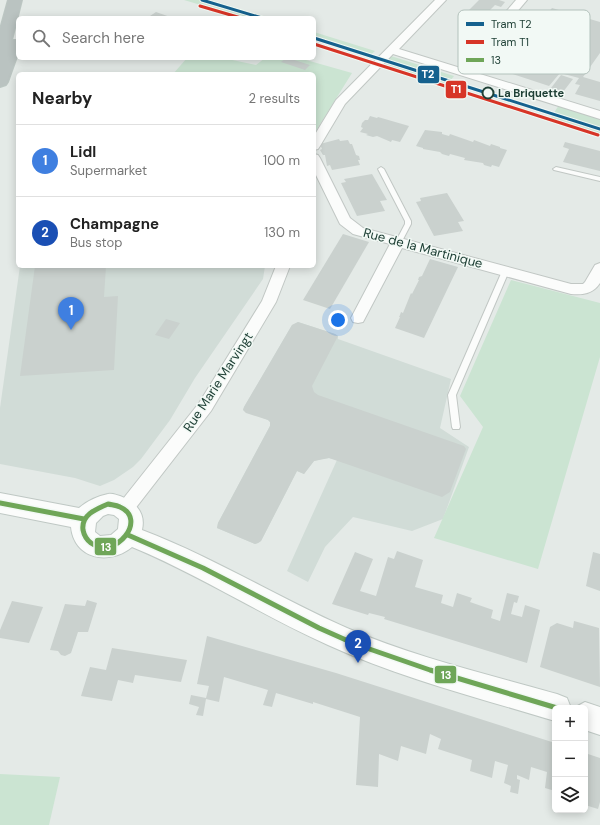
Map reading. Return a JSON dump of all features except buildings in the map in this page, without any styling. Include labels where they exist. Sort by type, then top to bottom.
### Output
[{"type":"highway","points":[[0,57],[15,0]]},
{"type":"highway","points":[[23,16],[28,0]]},
{"type":"highway","points":[[0,82],[16,38]]},
{"type":"street","points":[[316,143],[340,102],[441,0]]},
{"type":"street","points":[[513,10],[522,0]]},
{"type":"street","points":[[391,50],[458,71]]},
{"type":"street","points":[[468,74],[600,115]]},
{"type":"street","name":"Rue de la Martinique","points":[[316,168],[318,179],[345,221],[348,225],[358,231],[571,289],[586,290],[590,287],[600,268]]},
{"type":"street","points":[[358,318],[398,242]]},
{"type":"street","name":"Rue Marie Marvingt","points":[[125,509],[205,407],[269,302],[282,268]]},
{"type":"street","points":[[0,502],[84,519]]},
{"type":"street","points":[[112,504],[125,509],[131,519],[131,527],[128,534],[117,544],[107,547],[97,546],[89,542],[83,536],[82,527],[84,519],[94,509],[103,505],[112,504]]},
{"type":"street","points":[[128,534],[172,552],[214,572],[318,628],[355,644],[422,668],[552,707]]},
{"type":"street","points":[[588,717],[600,721]]},
{"type":"lane","points":[[381,169],[408,221],[408,224],[398,242]]},
{"type":"lane","points":[[556,169],[600,179]]},
{"type":"lane","points":[[456,427],[452,395],[505,271]]},
{"type":"shaded area","points":[[20,268],[265,268],[263,279],[195,378],[170,420],[141,459],[133,467],[114,480],[100,486],[75,478],[0,464],[0,408]]},
{"type":"shaded area","points":[[298,322],[335,334],[338,336],[338,339],[451,379],[440,428],[469,447],[443,519],[412,531],[353,517],[325,547],[308,582],[287,571],[337,460],[329,458],[314,461],[304,474],[297,471],[261,541],[258,543],[255,544],[217,528],[218,523],[270,426],[270,422],[268,420],[243,410],[244,407],[292,325]]},
{"type":"green space","points":[[184,0],[211,0],[263,16],[237,16]]},
{"type":"green space","points":[[316,33],[375,51],[368,57],[316,41]]},
{"type":"green space","points":[[391,56],[454,76],[446,86],[382,65]]},
{"type":"green space","points":[[185,60],[232,60],[256,65],[262,60],[306,60],[352,73],[316,131],[316,72],[175,72]]},
{"type":"green space","points":[[559,105],[600,118],[600,135],[550,119]]},
{"type":"green space","points":[[511,280],[600,303],[600,357],[538,569],[434,538],[483,427],[460,396]]},
{"type":"green space","points":[[0,774],[60,777],[49,825],[0,825]]},
{"type":"tram line","name":"T2","points":[[202,0],[255,16]]},
{"type":"tram line","name":"T1","points":[[200,6],[234,16]]},
{"type":"tram line","name":"T2","points":[[316,39],[600,129]]},
{"type":"tram line","name":"T1","points":[[316,45],[598,135]]},
{"type":"transit line","name":"13","points":[[0,503],[84,519]]},
{"type":"transit line","name":"13","points":[[108,504],[121,507],[128,513],[131,521],[130,530],[118,544],[108,547],[97,546],[86,538],[83,524],[91,512],[96,508],[108,504]]},
{"type":"transit line","name":"13","points":[[128,535],[203,568],[319,628],[355,644],[430,670],[552,707]]},
{"type":"place","name":"La Briquette","points":[[488,93]]},
{"type":"place","name":"Lidl","points":[[71,330]]},
{"type":"place","name":"Champagne","points":[[358,663]]}]
